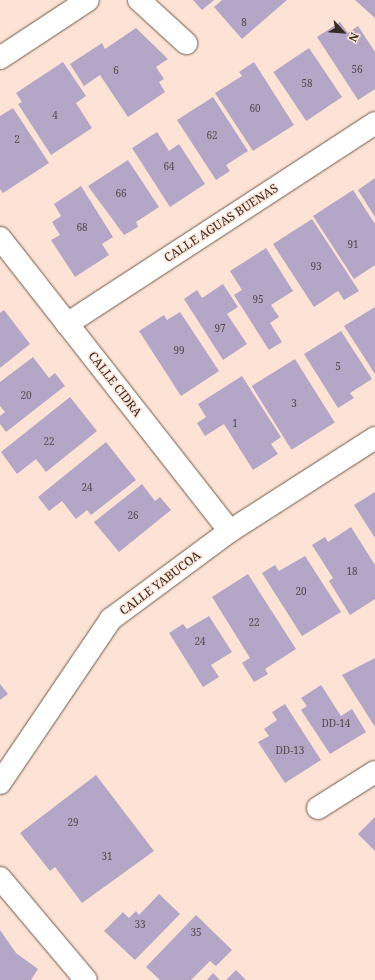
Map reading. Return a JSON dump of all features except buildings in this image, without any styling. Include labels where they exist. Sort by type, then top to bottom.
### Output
[{"type":"street","points":[[0,58],[88,0]]},
{"type":"street","points":[[139,0],[186,43]]},
{"type":"street","name":"CALLE AGUAS BUENAS","points":[[67,324],[375,123]]},
{"type":"street","name":"CALLE CIDRA","points":[[0,238],[230,531]]},
{"type":"street","name":"CALLE YABUCOA","points":[[0,783],[111,619],[230,531],[375,438]]},
{"type":"street","points":[[318,808],[375,772]]},
{"type":"street","points":[[0,878],[86,980]]}]
